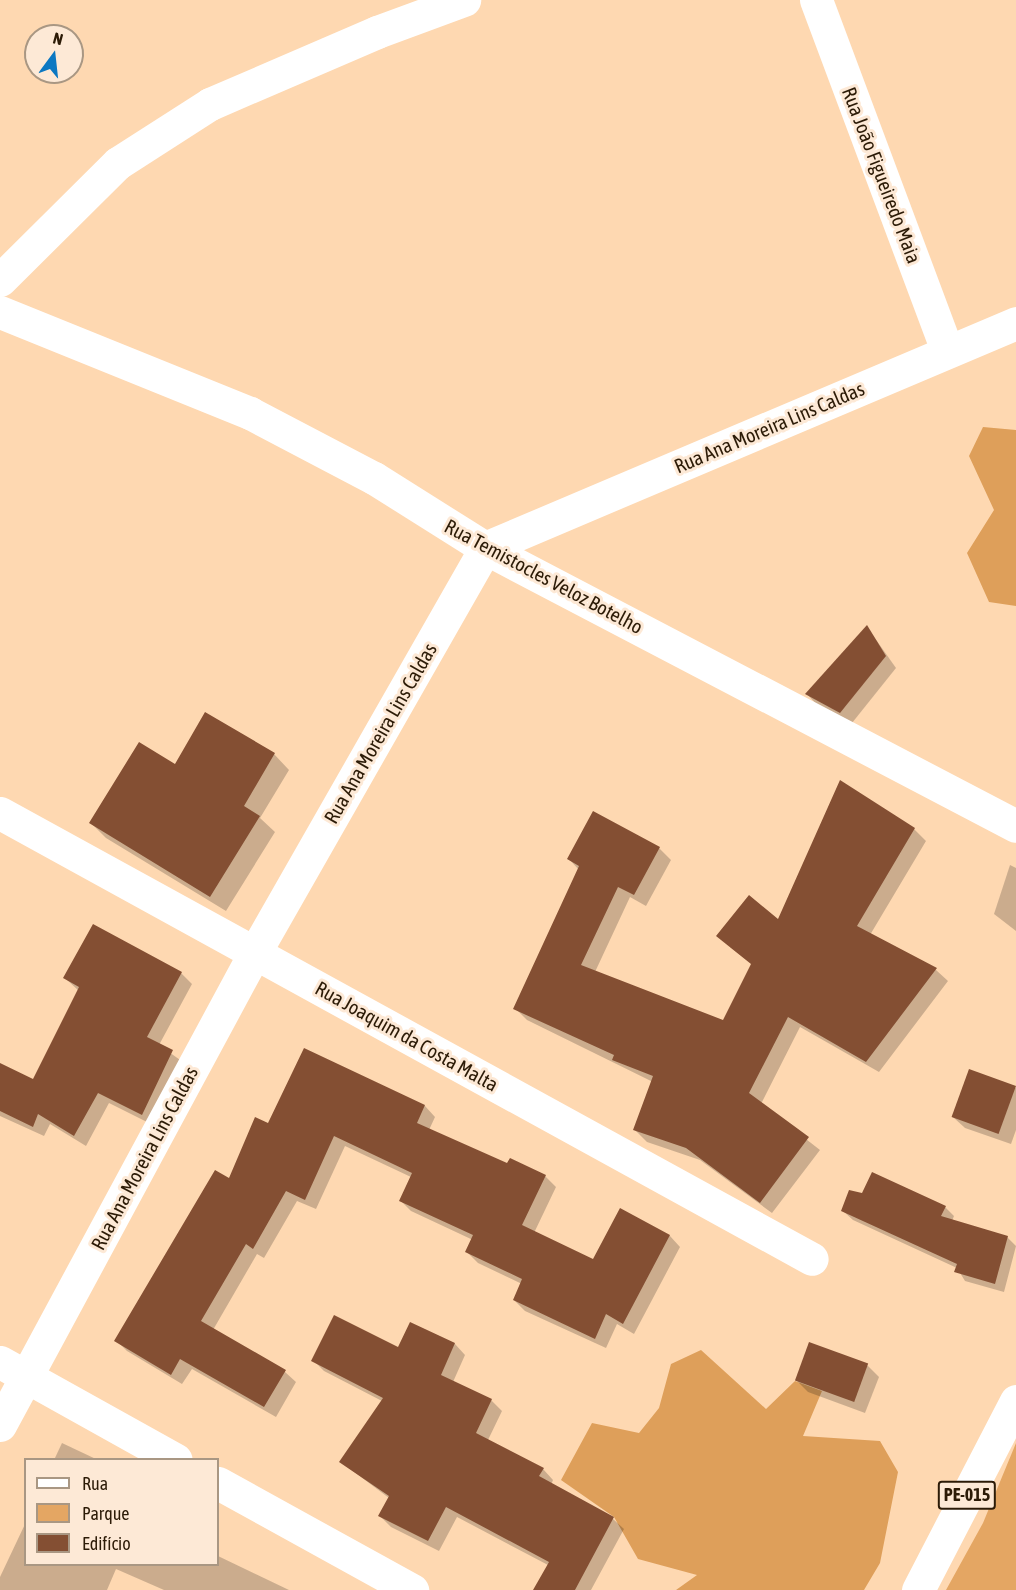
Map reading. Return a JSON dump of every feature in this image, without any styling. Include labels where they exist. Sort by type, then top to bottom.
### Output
[{"type":"main road","points":[[0,280],[118,164],[210,104],[376,32],[464,0]]},
{"type":"main road","name":"Rua João Figueiredo Maia","points":[[816,0],[947,351]]},
{"type":"main road","name":"Rua Temistocles Veloz Botelho","points":[[0,312],[250,413],[374,478],[485,548],[1016,826]]},
{"type":"main road","name":"Rua Ana Moreira Lins Caldas","points":[[0,1425],[13,1370],[485,548],[1016,323]]},
{"type":"main road","name":"Rua Joaquim da Costa Malta","points":[[0,813],[813,1259]]},
{"type":"main road","points":[[13,1370],[172,1458]]},
{"type":"main road","name":"PE-015","points":[[918,1590],[1016,1401]]},
{"type":"main road","points":[[219,1484],[412,1590]]},
{"type":"green space","points":[[1016,1443],[1016,1590],[946,1590],[983,1523]]},
{"type":"shaded area","points":[[983,427],[1016,430],[1016,606],[989,602],[967,553],[994,510],[969,456]]},
{"type":"shaded area","points":[[701,1350],[766,1409],[795,1381],[822,1391],[803,1436],[880,1441],[898,1472],[880,1563],[864,1590],[676,1590],[697,1575],[638,1559],[614,1517],[561,1480],[592,1423],[639,1433],[659,1408],[671,1364]]},
{"type":"building","points":[[867,625],[886,656],[840,713],[805,694]]},
{"type":"building","points":[[205,712],[275,753],[244,806],[260,816],[210,897],[89,823],[139,742],[175,764]]},
{"type":"building","points":[[840,780],[915,828],[857,926],[937,968],[866,1062],[788,1017],[749,1093],[809,1137],[760,1203],[686,1148],[633,1130],[653,1076],[612,1060],[614,1055],[513,1009],[579,866],[567,859],[593,811],[660,847],[634,895],[618,887],[581,965],[723,1020],[751,964],[716,936],[749,895],[778,919]]},
{"type":"building","points":[[93,924],[182,972],[147,1037],[173,1050],[142,1115],[98,1093],[74,1136],[38,1114],[33,1127],[0,1111],[0,1063],[33,1079],[79,987],[63,978]]},
{"type":"building","points":[[304,1048],[425,1105],[417,1123],[507,1163],[510,1158],[546,1175],[522,1225],[593,1259],[620,1208],[670,1235],[623,1324],[606,1314],[595,1339],[513,1300],[522,1279],[465,1252],[473,1235],[399,1201],[412,1173],[334,1136],[305,1200],[286,1191],[253,1249],[246,1244],[201,1321],[286,1370],[264,1407],[180,1359],[171,1375],[114,1341],[215,1170],[229,1178],[255,1117],[268,1123]]},
{"type":"building","points":[[969,1069],[1016,1086],[999,1134],[952,1117]]},
{"type":"building","points":[[872,1172],[946,1206],[941,1216],[1008,1236],[995,1284],[954,1272],[957,1264],[841,1211],[849,1190],[862,1193]]},
{"type":"building","points":[[334,1315],[398,1347],[410,1322],[455,1343],[441,1375],[492,1399],[476,1433],[544,1468],[539,1476],[614,1517],[575,1590],[533,1590],[549,1562],[446,1507],[428,1541],[378,1516],[389,1496],[339,1462],[383,1398],[311,1361]]},
{"type":"building","points":[[809,1342],[868,1364],[854,1402],[795,1381]]}]
